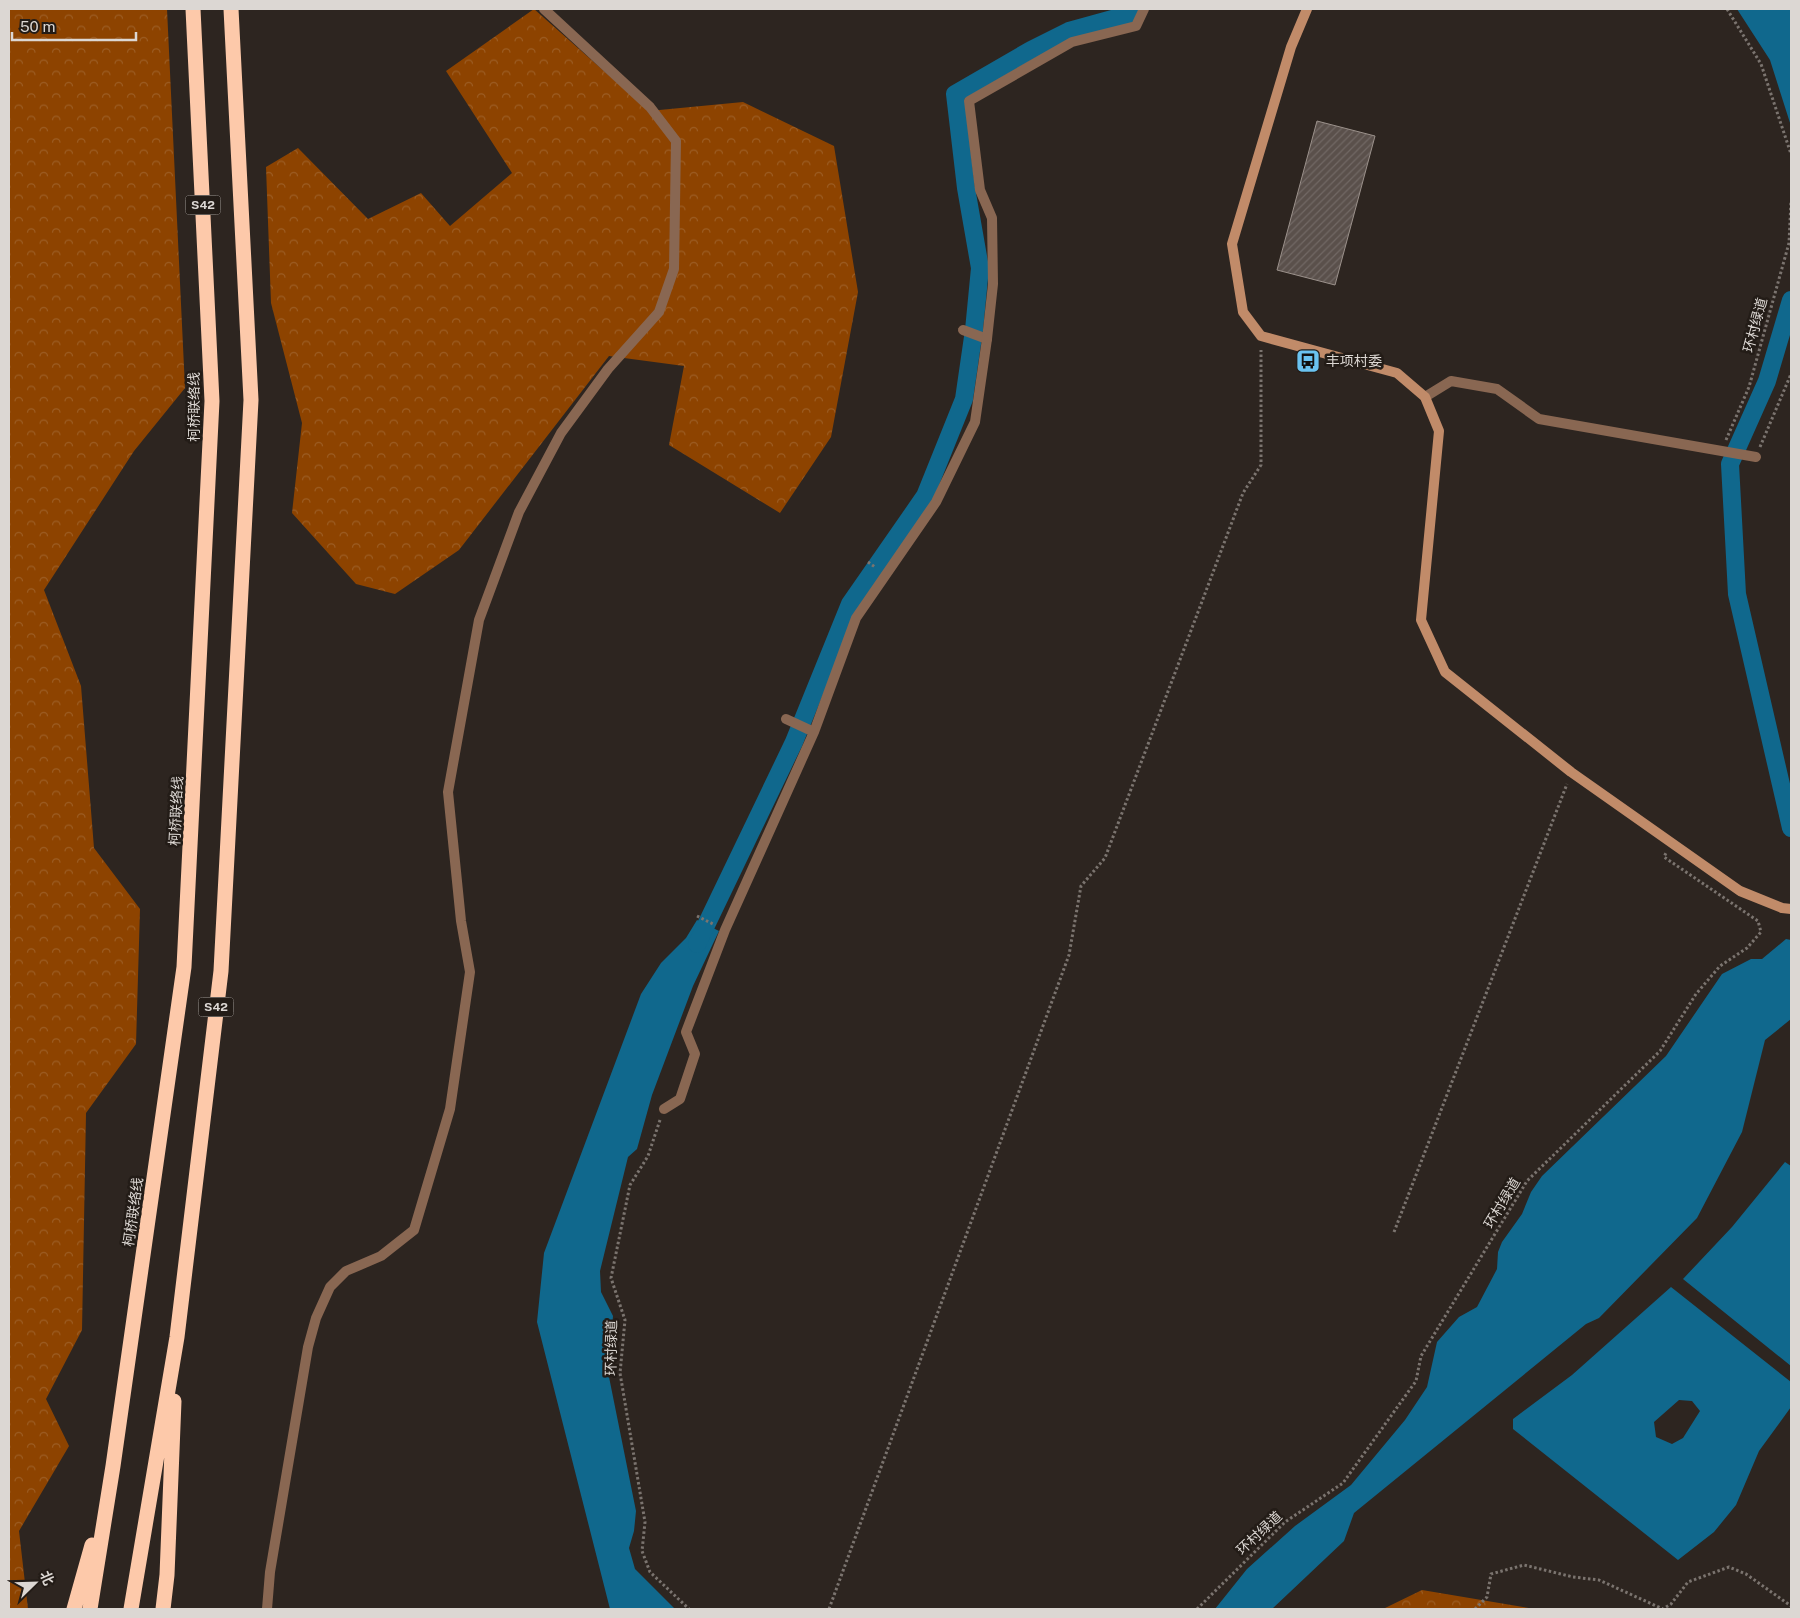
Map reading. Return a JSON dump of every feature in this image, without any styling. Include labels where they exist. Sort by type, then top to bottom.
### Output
[{"type":"highway","name":"柯桥联络线","points":[[90,1609],[113,1466],[184,967],[212,401],[193,9]]},
{"type":"highway","name":"S42","points":[[131,1609],[177,1337],[221,971],[251,400],[231,9]]},
{"type":"highway","points":[[163,1609],[167,1575],[177,1337]]},
{"type":"highway","points":[[74,1609],[113,1466]]},
{"type":"street","points":[[267,1609],[270,1572],[308,1347],[316,1318],[330,1287],[346,1271],[381,1256],[414,1230],[450,1109],[470,972],[462,921],[448,792],[479,620],[519,512],[561,433],[608,369],[659,312],[674,269],[676,141],[650,107],[544,9]]},
{"type":"street","points":[[664,1109],[680,1099],[695,1054],[686,1032],[725,930],[811,731],[856,618],[936,502],[975,422],[993,284],[992,218],[980,190],[969,101],[1072,42],[1136,26],[1144,9]]},
{"type":"street","points":[[1307,9],[1291,47],[1232,244],[1243,312],[1261,336],[1397,372],[1425,397],[1439,431],[1421,620],[1445,672],[1571,772],[1740,892],[1787,909]]},
{"type":"street","points":[[963,330],[987,339]]},
{"type":"street","points":[[1425,397],[1451,381],[1497,389],[1539,419],[1756,457]]},
{"type":"street","points":[[789,721],[811,731]]},
{"type":"path","points":[[1727,9],[1761,64],[1791,154]]},
{"type":"path","name":"环村绿道","points":[[1722,450],[1752,377],[1789,243],[1791,201]]},
{"type":"path","points":[[829,1609],[1069,955],[1081,886],[1105,858],[1243,493],[1261,465],[1261,336]]},
{"type":"path","points":[[1756,457],[1791,374]]},
{"type":"path","points":[[1394,1232],[1571,772]]},
{"type":"path","name":"环村绿道","points":[[1197,1609],[1285,1522],[1343,1483],[1416,1381],[1421,1356],[1527,1181],[1660,1051],[1696,994],[1720,966],[1747,948],[1762,932],[1758,921],[1664,858],[1671,843]]},
{"type":"path","points":[[696,916],[725,930]]},
{"type":"path","name":"环村绿道","points":[[664,1109],[648,1156],[630,1185],[611,1278],[625,1320],[620,1373],[645,1522],[642,1551],[650,1572],[688,1609]]},
{"type":"path","points":[[1475,1609],[1487,1597],[1491,1574],[1524,1565],[1573,1577],[1599,1580],[1663,1609],[1671,1604],[1688,1582],[1729,1567],[1746,1574],[1791,1606]]},
{"type":"green space","points":[[9,9],[167,9],[185,388],[134,451],[44,590],[81,686],[94,848],[140,909],[136,1044],[86,1113],[82,1330],[46,1399],[69,1446],[19,1531],[28,1609],[9,1609]]},
{"type":"green space","points":[[534,9],[649,111],[743,102],[834,146],[858,292],[831,437],[780,513],[669,445],[684,366],[609,356],[459,550],[395,594],[356,584],[292,513],[302,423],[271,303],[266,167],[298,148],[368,219],[421,193],[450,226],[512,173],[446,71]]},
{"type":"green space","points":[[1422,1590],[1535,1609],[1383,1609]]},
{"type":"water","points":[[1737,9],[1791,9],[1791,126],[1770,60]]},
{"type":"water","points":[[697,920],[719,931],[693,986],[652,1095],[637,1149],[628,1157],[600,1271],[601,1292],[613,1316],[608,1372],[636,1511],[634,1531],[629,1548],[635,1569],[675,1609],[610,1609],[537,1322],[544,1253],[641,994],[661,963],[686,938]]},
{"type":"water","points":[[1786,939],[1791,940],[1791,1019],[1765,1040],[1742,1132],[1697,1218],[1599,1318],[1586,1324],[1354,1513],[1344,1541],[1272,1609],[1215,1609],[1247,1569],[1295,1526],[1351,1485],[1405,1420],[1427,1387],[1437,1342],[1459,1317],[1477,1307],[1497,1269],[1498,1252],[1502,1242],[1522,1214],[1531,1192],[1542,1176],[1666,1056],[1722,974],[1751,959],[1762,959]]},
{"type":"water","points":[[1785,1162],[1791,1166],[1791,1366],[1683,1279],[1732,1227]]},
{"type":"water","points":[[1671,1287],[1791,1382],[1791,1407],[1759,1451],[1736,1505],[1714,1532],[1678,1560],[1513,1429],[1513,1419],[1572,1375]],"holes":[[[1679,1400],[1692,1401],[1700,1411],[1683,1438],[1672,1444],[1656,1437],[1654,1422]]]},
{"type":"building","points":[[1317,121],[1375,136],[1335,285],[1277,270]]},
{"type":"waterway","points":[[697,944],[794,742],[850,604],[925,496],[964,399],[974,330],[980,268],[966,188],[955,94],[1031,50],[1069,31],[1127,15],[1130,9]]},
{"type":"waterway","points":[[1791,300],[1767,381],[1730,464],[1737,594],[1791,828]]},
{"type":"place","name":"丰项村委","points":[[1308,361]]}]
